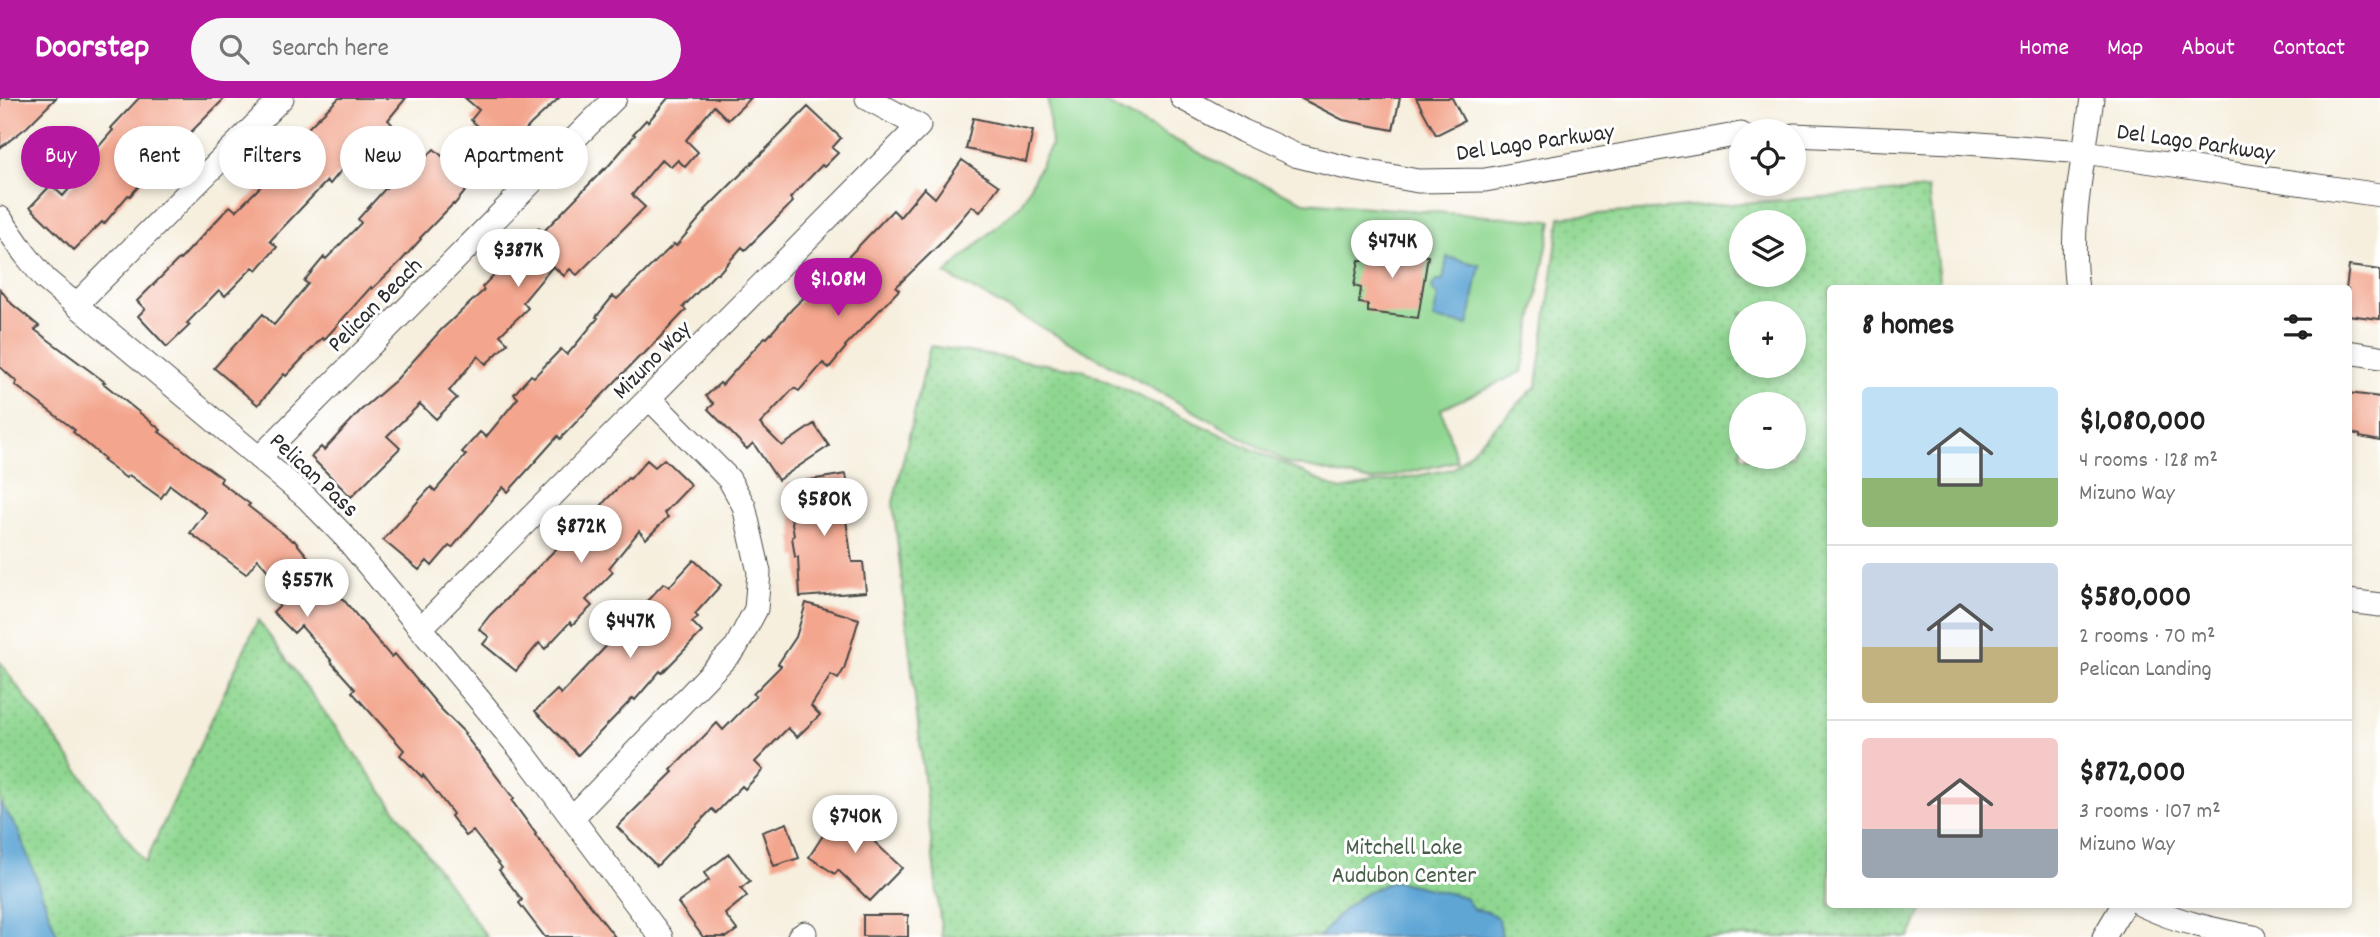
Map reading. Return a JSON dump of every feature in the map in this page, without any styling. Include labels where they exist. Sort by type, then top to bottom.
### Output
[{"type":"street","points":[[76,305],[282,98]]},
{"type":"street","name":"Pelican Beach","points":[[259,458],[615,98]]},
{"type":"street","name":"Mizuno Way","points":[[421,628],[919,126],[867,98]]},
{"type":"street","name":"Del Lago Parkway","points":[[1182,98],[1295,155],[1347,169],[1418,181],[1485,180],[1729,136]]},
{"type":"street","points":[[2076,285],[2073,263],[2074,235],[2092,98]]},
{"type":"street","name":"Del Lago Parkway","points":[[1806,136],[1953,142],[2084,152],[2380,195]]},
{"type":"street","name":"Pelican Pass","points":[[0,218],[46,279],[307,498],[345,537],[524,754],[661,937]]},
{"type":"street","points":[[2352,353],[2380,357]]},
{"type":"street","points":[[572,818],[736,647],[756,609],[759,572],[744,506],[729,479],[649,398]]},
{"type":"street","points":[[2352,602],[2380,605]]},
{"type":"street","points":[[2104,937],[2121,908]]},
{"type":"street","points":[[2150,908],[2190,924],[2254,937]]},
{"type":"green space","points":[[1048,98],[1096,98],[1232,170],[1304,202],[1552,221],[1522,372],[1441,409],[1457,461],[1373,481],[1288,463],[945,274],[1021,204],[1051,145]]},
{"type":"green space","name":"Mitchell Lake Audubon Center","points":[[1928,189],[1940,285],[1827,285],[1827,908],[1924,908],[1909,937],[942,937],[893,503],[930,346],[1083,370],[1340,490],[1453,469],[1537,385],[1560,217]]},
{"type":"green space","points":[[258,620],[487,937],[0,937],[0,662],[145,863]]},
{"type":"water","points":[[1447,257],[1480,265],[1468,325],[1433,319],[1438,296],[1432,286],[1436,281],[1443,281]]},
{"type":"water","points":[[0,802],[18,830],[58,937],[0,937]]},
{"type":"water","points":[[1395,881],[1465,897],[1473,909],[1489,912],[1499,919],[1502,937],[1320,937],[1335,918],[1353,902],[1372,890]]},
{"type":"building","points":[[0,98],[56,98],[28,126],[21,126],[21,132],[0,148]]},
{"type":"building","points":[[139,98],[225,98],[197,126],[114,126],[114,189],[136,189],[104,224],[102,222],[74,250],[30,207],[47,189],[55,189],[63,196],[69,189],[100,189],[100,145],[113,130],[111,128]]},
{"type":"building","points":[[339,98],[406,98],[388,120],[392,124],[390,126],[340,126],[340,172],[330,184],[326,182],[326,126],[311,125]]},
{"type":"building","points":[[465,98],[559,98],[529,126],[478,126],[471,120],[479,110]]},
{"type":"building","points":[[668,98],[751,98],[728,120],[714,106],[686,140],[698,152],[685,167],[678,160],[671,167],[662,159],[632,195],[645,207],[577,275],[570,269],[564,276],[553,266],[523,302],[528,308],[500,335],[508,343],[486,364],[478,356],[449,391],[457,398],[436,419],[420,404],[387,436],[400,448],[351,497],[311,457],[321,447],[324,450],[360,411],[396,380],[441,330],[484,290],[482,287],[539,228],[543,232],[585,189],[588,189],[588,186],[635,135],[633,134],[646,120],[648,122]]},
{"type":"building","points":[[1300,98],[1400,98],[1393,130],[1343,120]]},
{"type":"building","points":[[1416,98],[1452,98],[1464,121],[1436,135]]},
{"type":"building","points":[[808,107],[841,138],[832,148],[838,153],[824,167],[822,165],[790,198],[793,202],[745,250],[742,247],[683,307],[686,310],[642,356],[560,439],[558,436],[508,492],[503,487],[452,548],[449,546],[432,566],[427,561],[419,570],[383,540],[431,487],[435,491],[466,455],[462,452],[480,432],[486,437],[518,398],[514,394],[531,375],[534,377],[561,349],[567,355],[613,296],[617,299],[674,244],[676,246],[705,210]]},
{"type":"building","points":[[973,118],[1033,131],[1026,162],[966,149]]},
{"type":"building","points":[[434,149],[440,154],[440,189],[467,189],[401,261],[372,289],[371,287],[324,340],[322,338],[286,376],[284,374],[258,405],[214,368],[263,314],[274,325],[308,284],[304,281],[324,257],[326,259],[361,223],[358,219],[385,189],[426,189],[426,155]]},
{"type":"building","points":[[962,160],[999,186],[980,212],[972,206],[940,244],[896,287],[899,290],[845,346],[829,368],[823,363],[799,391],[794,388],[760,424],[782,446],[814,424],[829,446],[778,480],[753,443],[747,449],[708,409],[714,404],[706,396],[720,383],[722,385],[792,309],[827,275],[829,277],[893,210],[900,217],[924,188],[935,198]]},
{"type":"building","points":[[258,189],[319,189],[270,241],[277,247],[257,270],[253,267],[225,296],[219,290],[187,323],[190,325],[167,347],[138,316],[145,309],[137,301],[230,206],[236,211]]},
{"type":"building","points":[[1378,241],[1403,245],[1403,253],[1428,256],[1418,318],[1368,312],[1368,304],[1359,303],[1361,288],[1354,286],[1359,260],[1366,261],[1369,246],[1377,248]]},
{"type":"building","points":[[2349,266],[2380,270],[2380,319],[2352,316],[2352,285],[2347,285]]},
{"type":"building","points":[[0,289],[12,304],[39,326],[35,330],[105,382],[103,383],[161,430],[159,432],[222,478],[220,482],[294,540],[391,657],[395,654],[465,733],[514,799],[512,801],[535,835],[615,937],[545,937],[519,903],[522,900],[499,870],[502,868],[473,831],[466,836],[423,775],[422,777],[400,755],[404,750],[352,692],[355,689],[331,660],[301,626],[294,633],[273,612],[289,596],[258,559],[246,574],[190,533],[206,512],[170,485],[161,498],[129,475],[126,478],[103,461],[105,459],[73,432],[75,430],[15,385],[17,382],[0,367]]},
{"type":"building","points":[[2352,394],[2380,397],[2380,441],[2352,433]]},
{"type":"building","points":[[664,459],[691,485],[664,513],[668,517],[646,539],[639,531],[609,568],[613,572],[586,600],[592,606],[572,625],[570,622],[545,649],[539,643],[516,671],[483,644],[489,637],[479,629],[490,615],[567,538],[572,543],[606,500],[647,460],[655,467]]},
{"type":"building","points":[[846,474],[851,505],[844,506],[852,562],[863,562],[866,592],[800,597],[798,557],[795,557],[786,484]]},
{"type":"building","points":[[694,560],[721,585],[695,614],[698,617],[692,622],[702,632],[578,755],[535,711],[557,690],[561,694],[649,605],[646,602],[664,583],[669,587]]},
{"type":"building","points":[[806,603],[859,619],[844,669],[838,679],[831,675],[811,706],[820,715],[797,737],[788,728],[755,762],[763,770],[745,789],[742,786],[716,813],[712,809],[657,866],[617,827],[673,772],[671,770],[717,723],[723,730],[756,696],[753,694],[781,666],[778,664],[796,637]]},
{"type":"building","points":[[842,806],[869,823],[863,831],[902,868],[870,901],[838,870],[835,874],[809,857]]},
{"type":"building","points":[[787,823],[799,858],[774,866],[762,832]]},
{"type":"building","points":[[729,854],[750,881],[741,888],[747,896],[725,914],[737,930],[727,937],[703,937],[678,903],[709,880],[704,873]]},
{"type":"building","points":[[863,915],[908,915],[908,937],[863,936]]}]
